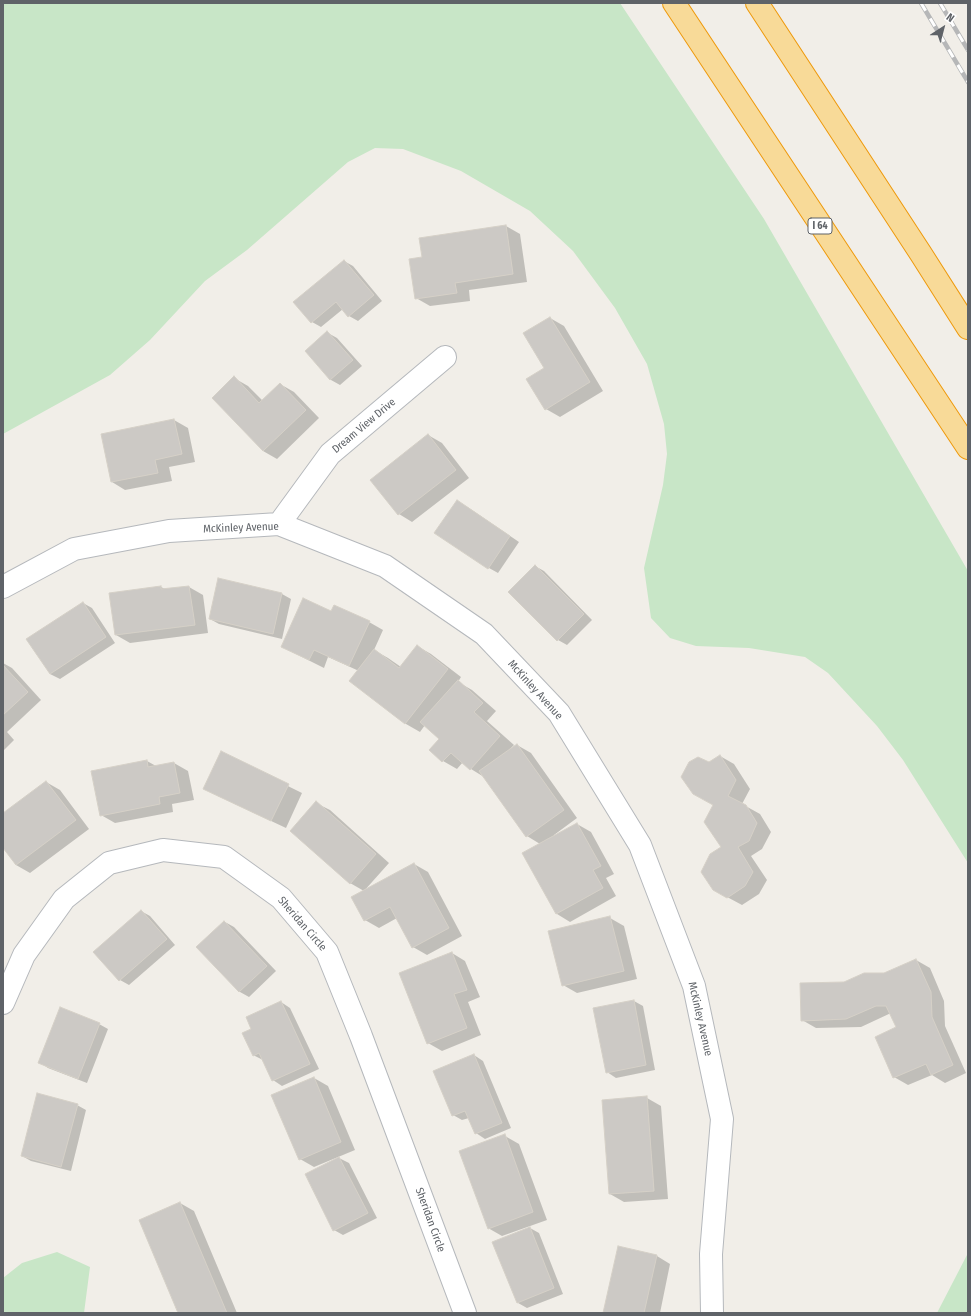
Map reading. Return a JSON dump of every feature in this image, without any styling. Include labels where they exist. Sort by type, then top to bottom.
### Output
[{"type":"highway","name":"I 64","points":[[674,3],[968,448]]},
{"type":"highway","points":[[757,3],[968,328]]},
{"type":"street","name":"Dream View Drive","points":[[279,524],[330,454],[445,356]]},
{"type":"street","name":"McKinley Avenue","points":[[3,587],[74,549],[169,531],[279,524],[385,566],[484,634],[559,713],[640,845],[694,986],[722,1119],[711,1254],[712,1313]]},
{"type":"street","name":"Sheridan Circle","points":[[3,1003],[24,955],[64,899],[109,863],[163,850],[224,857],[281,898],[327,952],[362,1036],[465,1313]]},
{"type":"green space","points":[[3,3],[620,3],[764,219],[968,571],[968,863],[903,760],[877,726],[828,673],[805,657],[749,648],[696,646],[670,638],[651,618],[644,568],[663,485],[667,454],[664,424],[647,364],[615,308],[573,251],[530,211],[461,171],[403,149],[375,148],[348,162],[247,250],[205,281],[150,340],[110,375],[3,434]]},
{"type":"green space","points":[[57,1252],[90,1267],[84,1313],[3,1313],[3,1278],[22,1263]]},
{"type":"green space","points":[[968,1253],[968,1313],[937,1313],[938,1311]]},
{"type":"building","points":[[506,225],[513,274],[455,283],[457,293],[415,299],[409,259],[422,257],[419,238]]},
{"type":"building","points":[[344,260],[374,295],[348,317],[336,302],[311,323],[293,302]]},
{"type":"building","points":[[550,317],[590,382],[545,410],[526,379],[544,368],[523,333]]},
{"type":"building","points":[[327,331],[353,360],[330,380],[305,351]]},
{"type":"building","points":[[234,376],[259,403],[280,383],[306,410],[263,451],[212,398]]},
{"type":"building","points":[[174,419],[182,454],[155,460],[158,473],[111,482],[101,434]]},
{"type":"building","points":[[428,434],[456,470],[398,515],[370,480]]},
{"type":"building","points":[[457,500],[510,536],[488,569],[434,533]]},
{"type":"building","points":[[535,565],[584,614],[557,641],[508,592]]},
{"type":"building","points":[[218,578],[282,593],[273,634],[209,619]]},
{"type":"building","points":[[161,586],[161,589],[189,586],[195,625],[115,635],[109,593]]},
{"type":"building","points":[[303,598],[331,611],[334,605],[370,621],[349,666],[314,650],[309,660],[281,647]]},
{"type":"building","points":[[83,602],[106,637],[50,674],[26,639]]},
{"type":"building","points":[[417,645],[448,669],[405,724],[349,681],[374,649],[399,668]]},
{"type":"building","points":[[3,665],[28,692],[3,715]]},
{"type":"building","points":[[458,680],[483,703],[474,712],[500,736],[470,770],[451,753],[442,762],[429,750],[439,739],[420,722]]},
{"type":"building","points":[[517,744],[564,810],[526,837],[479,771]]},
{"type":"building","points":[[221,751],[289,784],[271,821],[203,789]]},
{"type":"building","points":[[720,755],[736,780],[728,796],[746,805],[757,823],[749,841],[738,847],[753,872],[745,886],[727,898],[713,890],[701,872],[710,854],[721,847],[704,822],[713,805],[693,794],[681,777],[689,762],[698,757],[709,762]]},
{"type":"building","points":[[147,760],[148,767],[174,762],[180,793],[159,797],[160,804],[100,816],[91,771]]},
{"type":"building","points":[[46,781],[76,820],[16,865],[3,848],[3,813]]},
{"type":"building","points":[[316,801],[376,854],[350,884],[290,831]]},
{"type":"building","points":[[577,823],[601,866],[593,870],[603,888],[556,914],[522,853]]},
{"type":"building","points":[[414,863],[449,928],[412,948],[390,907],[364,921],[351,897]]},
{"type":"building","points":[[141,910],[167,939],[119,981],[93,952]]},
{"type":"building","points":[[610,916],[624,971],[562,986],[548,931]]},
{"type":"building","points":[[224,921],[267,966],[239,992],[196,947]]},
{"type":"building","points":[[452,952],[467,990],[454,994],[467,1028],[427,1044],[399,973]]},
{"type":"building","points":[[916,959],[931,992],[932,1017],[953,1065],[931,1075],[926,1064],[893,1078],[875,1037],[896,1027],[886,1006],[876,1006],[846,1019],[801,1021],[800,983],[844,982],[864,973],[884,973]]},
{"type":"building","points":[[634,1000],[646,1065],[606,1073],[593,1008]]},
{"type":"building","points":[[281,1001],[310,1064],[272,1081],[259,1053],[253,1056],[242,1033],[251,1029],[246,1017]]},
{"type":"building","points":[[60,1007],[100,1023],[78,1079],[38,1063]]},
{"type":"building","points":[[474,1054],[502,1123],[475,1134],[465,1111],[452,1116],[433,1071]]},
{"type":"building","points":[[314,1077],[341,1142],[299,1160],[271,1095]]},
{"type":"building","points":[[37,1093],[78,1104],[61,1167],[21,1156]]},
{"type":"building","points":[[647,1096],[654,1191],[609,1194],[602,1100]]},
{"type":"building","points":[[505,1134],[533,1212],[488,1229],[459,1151]]},
{"type":"building","points":[[339,1157],[368,1213],[333,1231],[305,1174]]},
{"type":"building","points":[[180,1202],[227,1313],[178,1313],[139,1220]]},
{"type":"building","points":[[530,1227],[554,1288],[517,1303],[492,1242]]},
{"type":"building","points":[[618,1246],[657,1255],[644,1313],[603,1313]]},
{"type":"railway","points":[[921,3],[968,82]]},
{"type":"railway","points":[[940,3],[968,50]]}]
